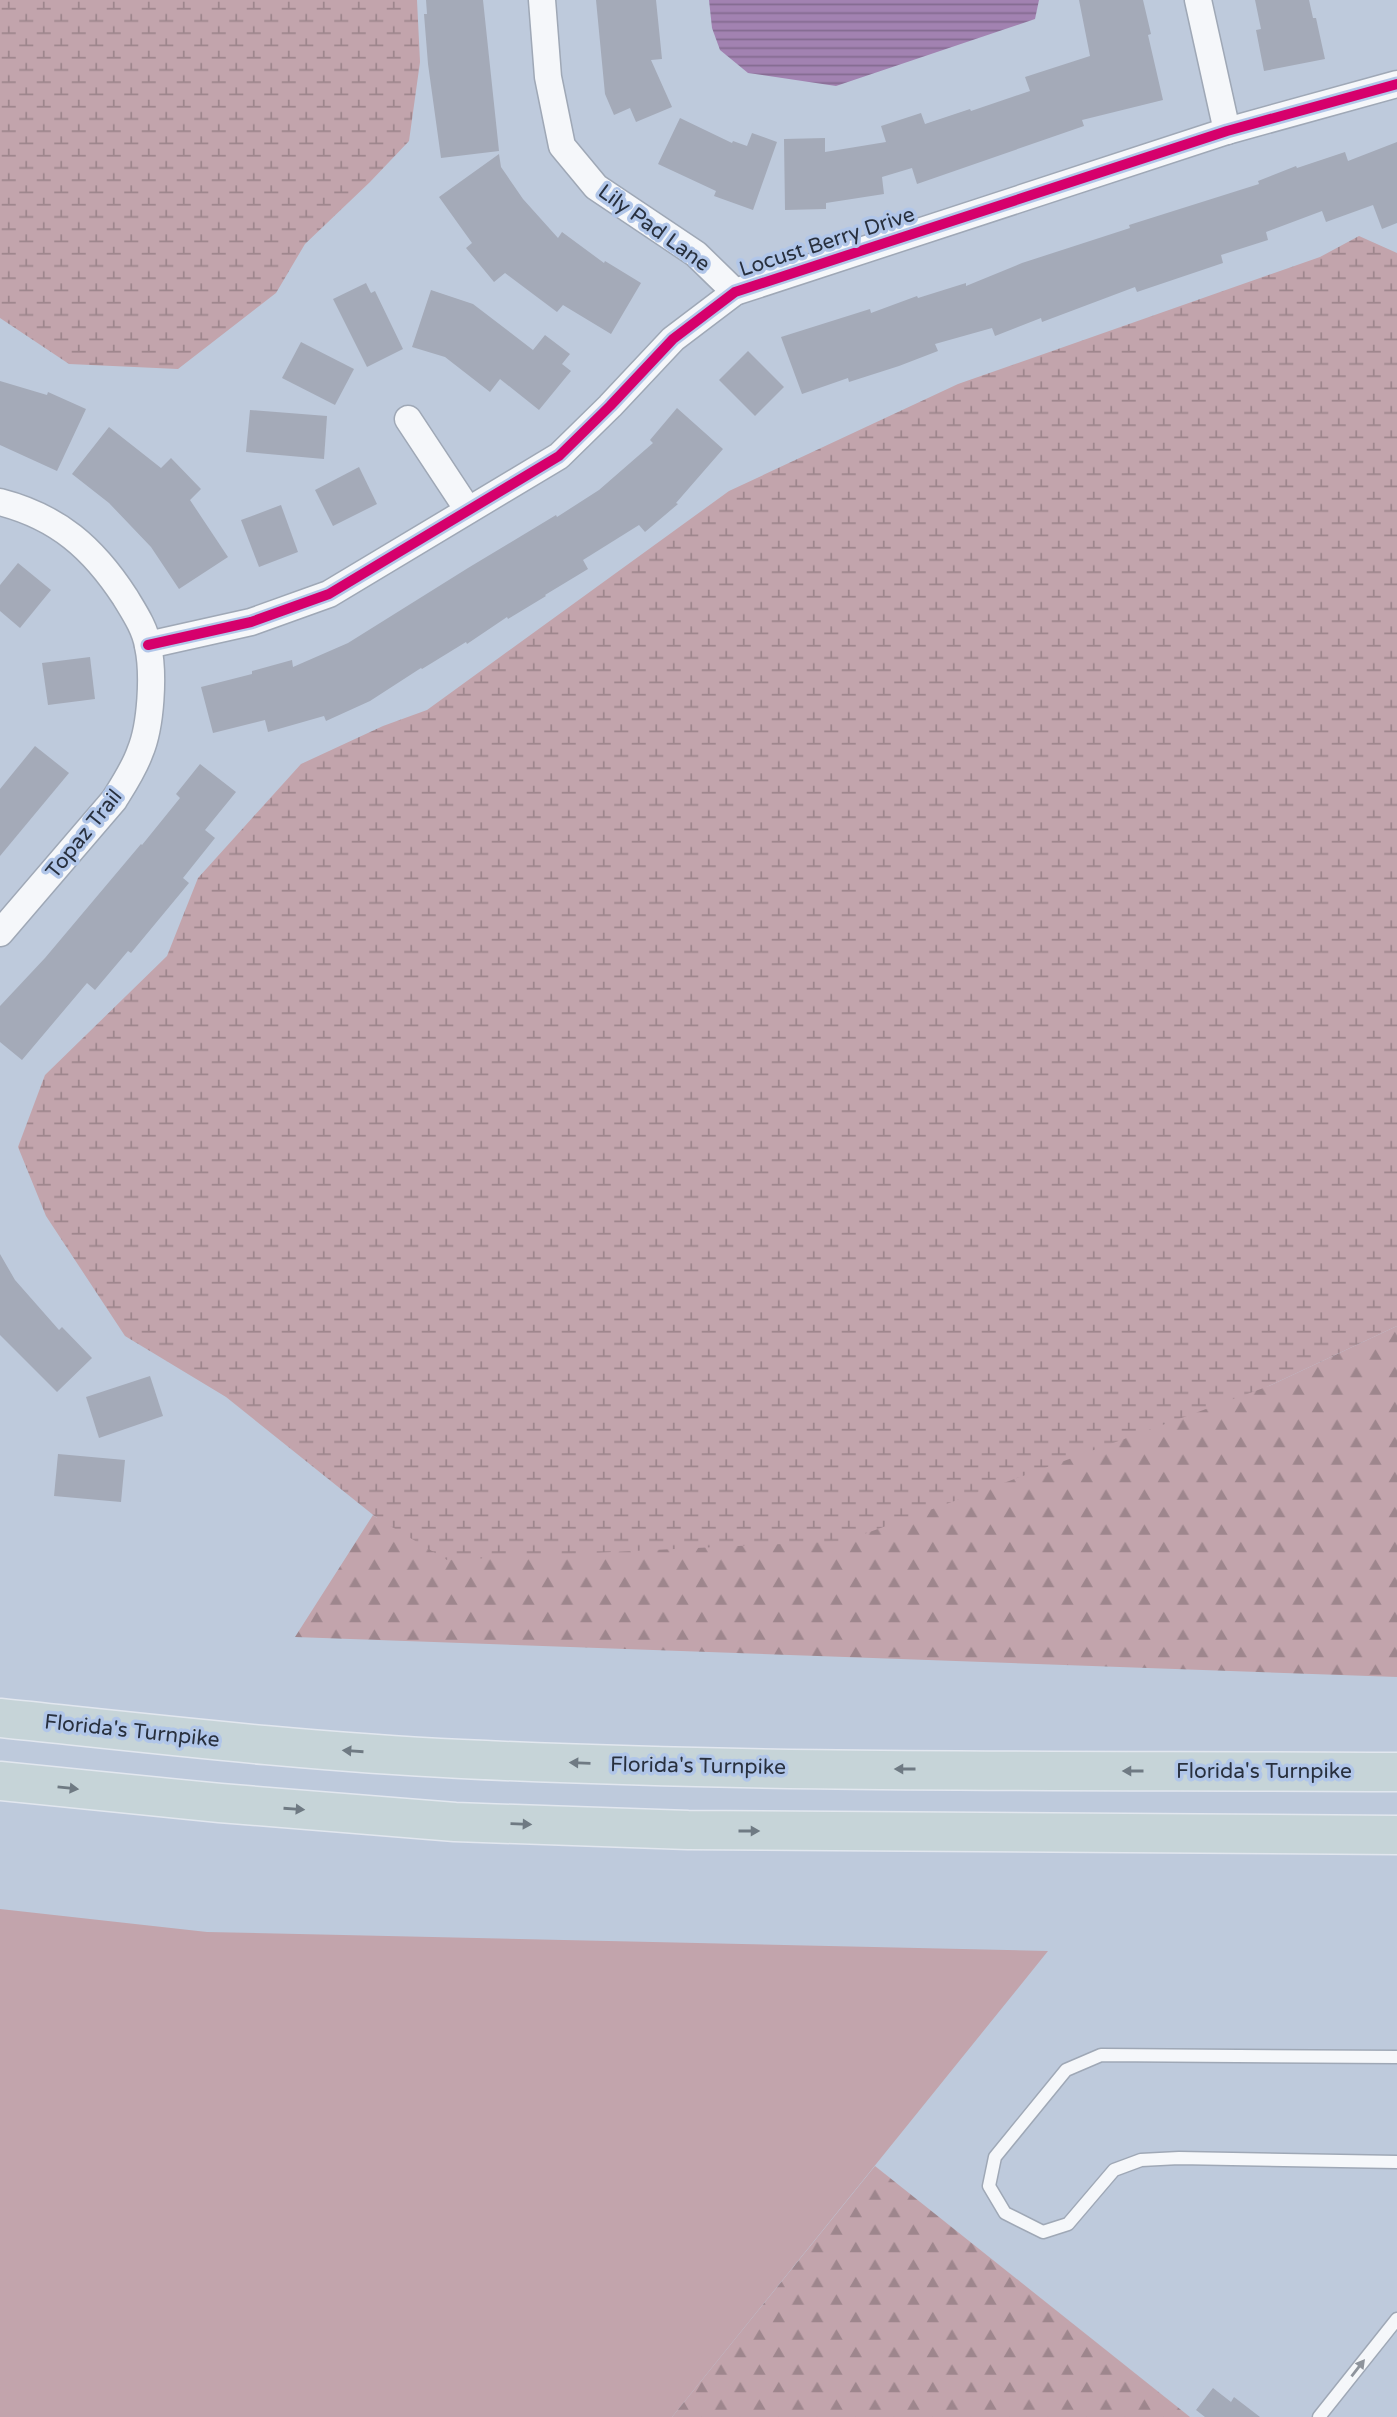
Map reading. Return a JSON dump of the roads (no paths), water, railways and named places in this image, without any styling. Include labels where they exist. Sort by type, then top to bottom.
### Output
[{"type":"highway","name":"Florida's Turnpike","points":[[0,1718],[226,1741],[527,1762],[690,1768],[1397,1772]]},
{"type":"highway","points":[[0,1781],[220,1803],[455,1822],[688,1830],[1397,1835]]},
{"type":"street","name":"Lily Pad Lane","points":[[542,0],[548,77],[562,146],[596,187],[696,254],[735,292]]},
{"type":"street","points":[[1198,0],[1227,131]]},
{"type":"street","name":"Locust Berry Drive","points":[[148,645],[251,622],[329,594],[559,456],[673,340],[735,292],[1227,131],[1397,84]]},
{"type":"street","points":[[408,419],[468,510]]},
{"type":"street","name":"Topaz Trail","points":[[0,502],[36,514],[86,546],[98,559],[138,619],[148,645],[151,682],[142,750],[128,778],[114,800],[0,933]]},
{"type":"lane","points":[[1397,2057],[1101,2054],[1066,2070],[995,2157],[989,2186],[1005,2213],[1043,2232],[1068,2224],[1114,2170],[1142,2160],[1179,2158],[1397,2162]]},
{"type":"lane","points":[[1319,2417],[1397,2319]]}]
